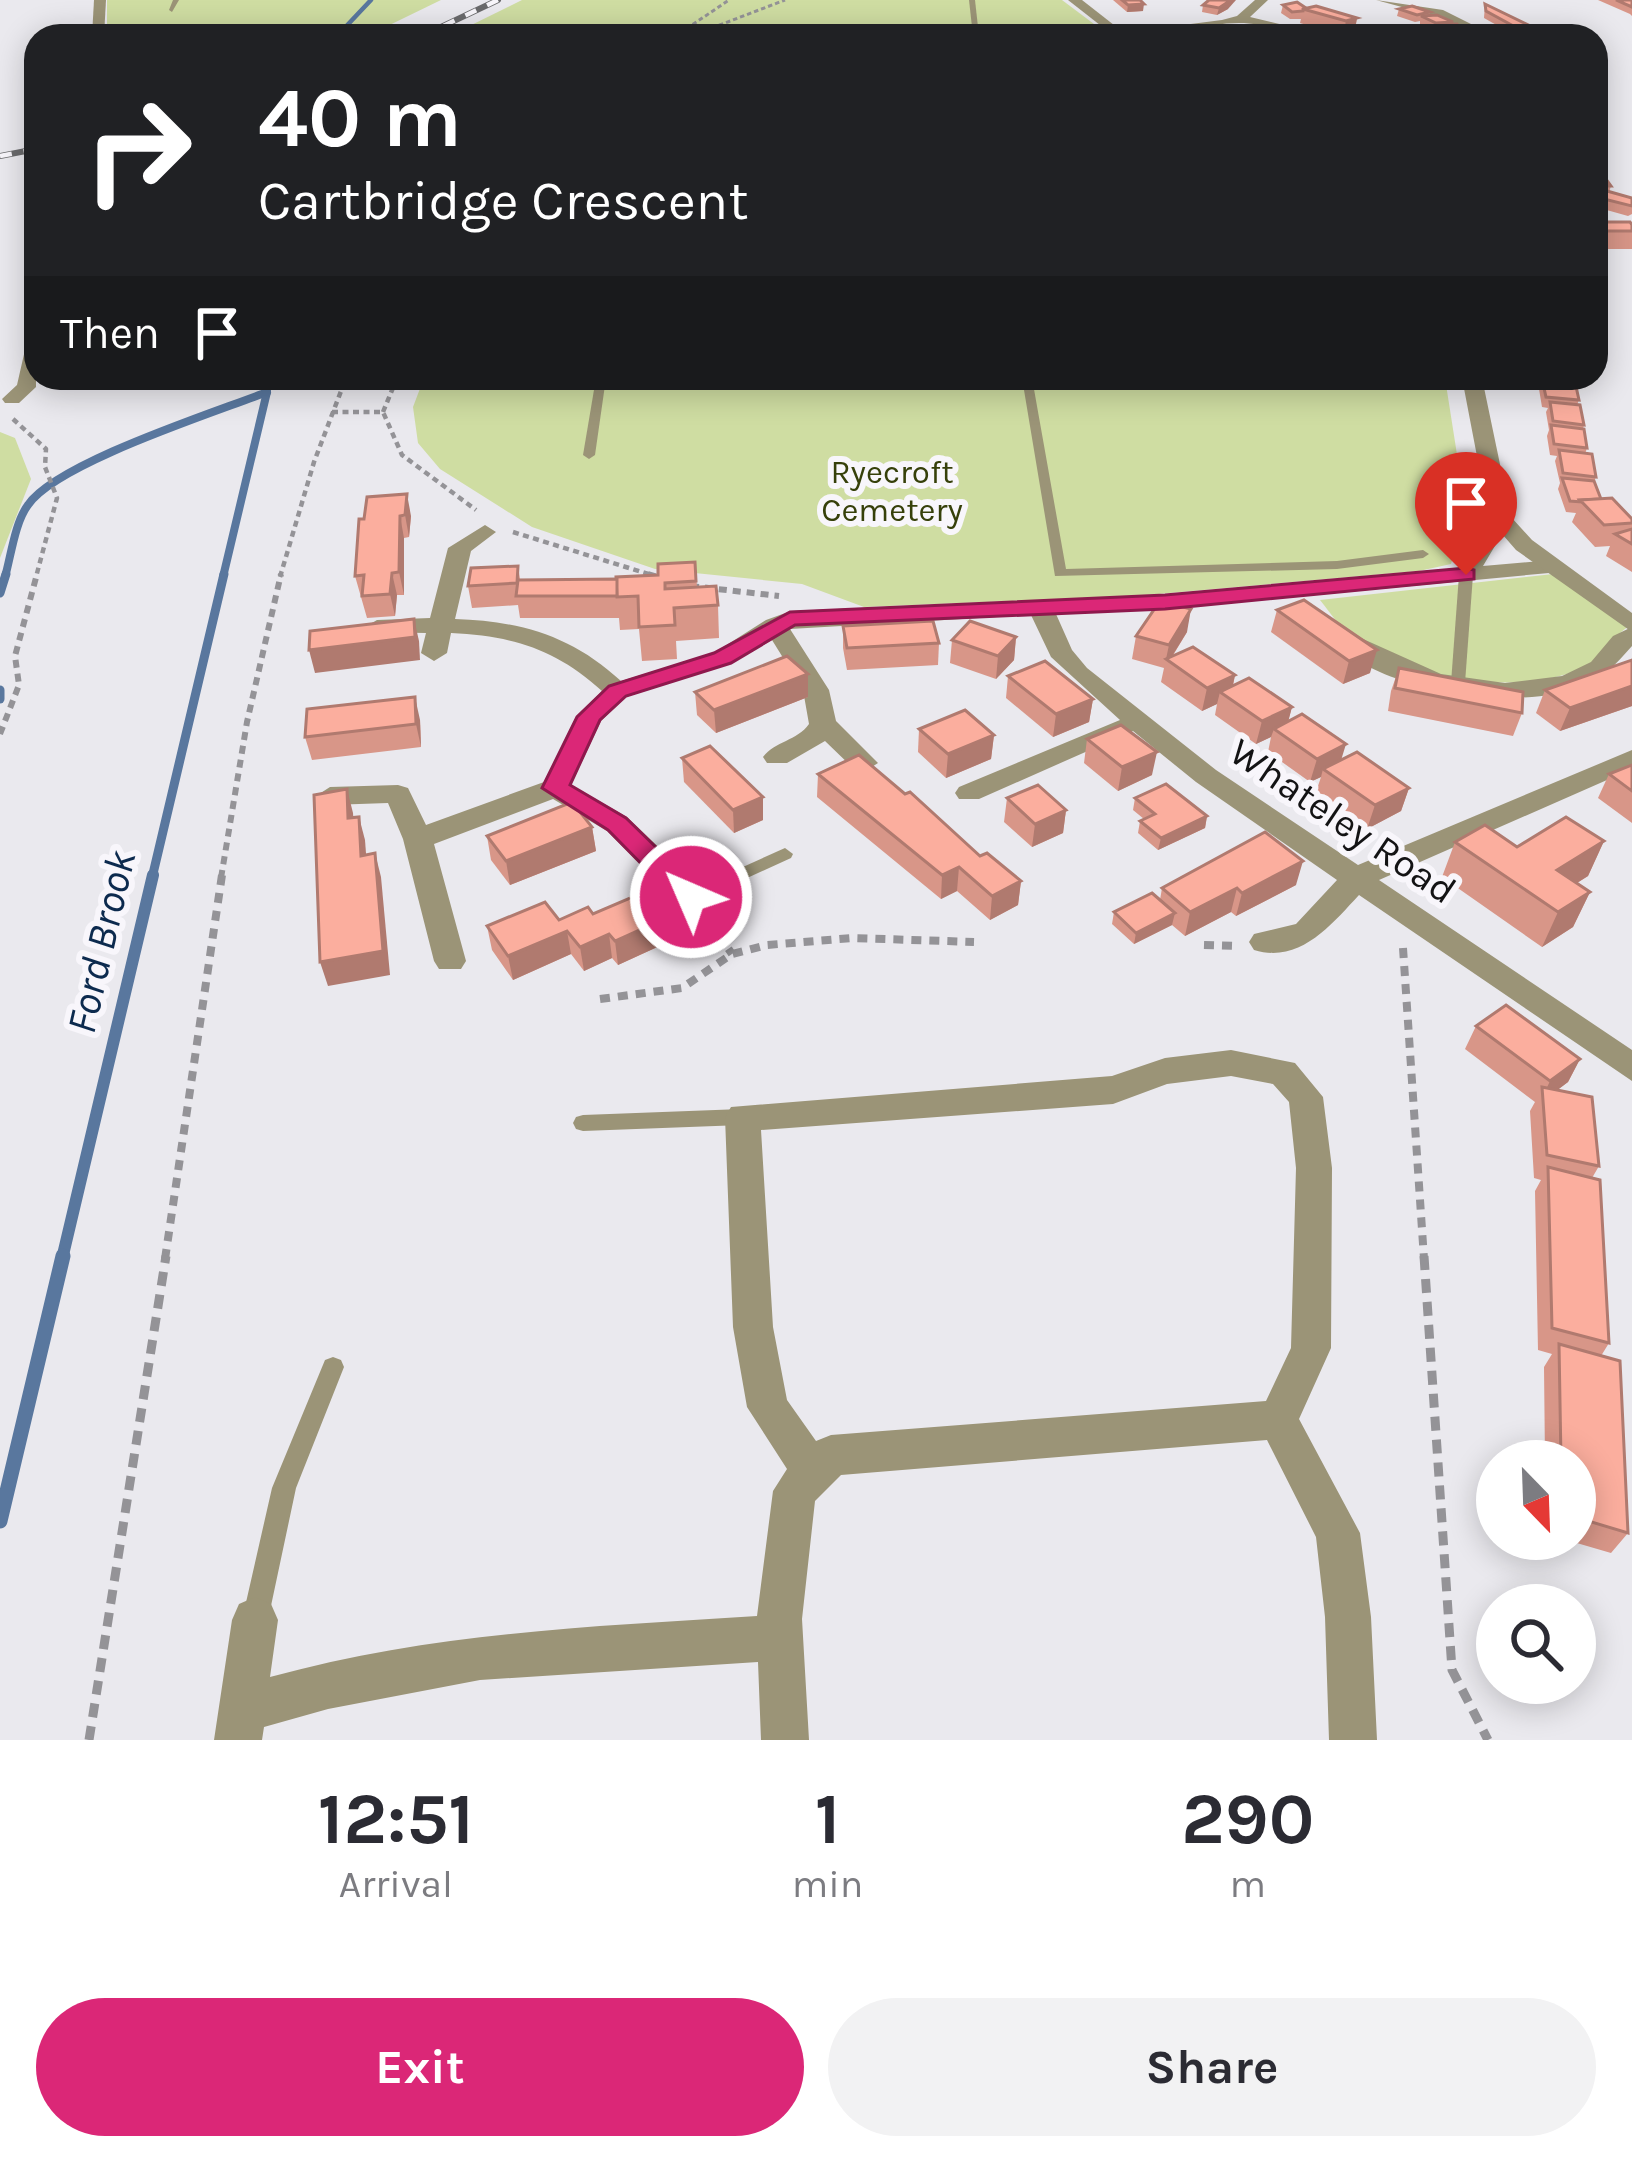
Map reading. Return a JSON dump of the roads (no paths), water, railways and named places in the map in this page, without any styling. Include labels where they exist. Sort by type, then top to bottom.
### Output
[{"type":"street","points":[[1074,0],[1106,24]]},
{"type":"street","points":[[1241,19],[1262,0]]},
{"type":"street","points":[[1382,0],[1462,24]]},
{"type":"street","points":[[1203,24],[1241,19],[1265,24]]},
{"type":"street","points":[[8,405],[24,389]]},
{"type":"street","points":[[1474,390],[1499,519],[1552,567],[1632,625]]},
{"type":"street","points":[[1466,575],[1499,519]]},
{"type":"street","points":[[434,653],[460,548],[491,525]]},
{"type":"street","points":[[418,839],[555,788],[589,717],[617,691],[722,658],[790,618],[1041,609],[1304,592],[1552,567]]},
{"type":"street","points":[[1304,592],[1345,641],[1390,666],[1511,692],[1555,687],[1602,666],[1622,639],[1632,635]]},
{"type":"street","name":"Whateley Road","points":[[1041,609],[1060,652],[1078,673],[1206,776],[1632,1068]]},
{"type":"street","points":[[775,625],[816,690],[823,724],[864,763]]},
{"type":"street","points":[[350,627],[438,626],[533,635],[574,655],[617,691]]},
{"type":"street","points":[[969,793],[1138,721]]},
{"type":"street","points":[[777,757],[811,741],[823,724]]},
{"type":"street","points":[[1265,942],[1306,933],[1358,878],[1632,759]]},
{"type":"street","points":[[555,788],[617,824],[691,897]]},
{"type":"street","points":[[331,796],[398,794],[418,839],[450,961]]},
{"type":"street","points":[[814,1473],[768,1406],[753,1327],[743,1117],[1113,1090],[1165,1071],[1231,1063],[1282,1072],[1306,1097],[1314,1168],[1311,1348],[1278,1420]]},
{"type":"street","points":[[785,1740],[779,1619],[795,1491],[832,1456],[1278,1420]]},
{"type":"street","points":[[1278,1420],[1338,1533],[1348,1617],[1353,1740]]},
{"type":"street","points":[[240,1725],[255,1621]]},
{"type":"street","points":[[240,1725],[328,1685],[480,1657],[781,1638]]},
{"type":"lane","points":[[589,455],[599,390]]},
{"type":"lane","points":[[1030,390],[1060,573],[1337,565],[1423,554]]},
{"type":"lane","points":[[1457,683],[1466,575]]},
{"type":"lane","points":[[691,897],[785,854]]},
{"type":"lane","points":[[584,1123],[743,1117]]},
{"type":"lane","points":[[255,1621],[284,1488],[333,1367]]},
{"type":"waterway","name":"Ford Brook","points":[[348,24],[371,0]]},
{"type":"waterway","points":[[5,577],[20,520],[44,489],[102,456],[267,392]]},
{"type":"waterway","name":"Ford Brook","points":[[223,577],[267,392]]},
{"type":"waterway","points":[[0,593],[6,574]]},
{"type":"waterway","name":"Ford Brook","points":[[152,878],[224,574]]},
{"type":"waterway","points":[[0,690],[0,699]]},
{"type":"waterway","name":"Ford Brook","points":[[62,1259],[153,875]]},
{"type":"waterway","name":"Ford Brook","points":[[0,1521],[63,1256]]},
{"type":"railway","points":[[447,24],[498,0]]},
{"type":"railway","points":[[0,156],[24,151]]},
{"type":"park label","name":"Ryecroft Cemetery","points":[[892,491]]}]
